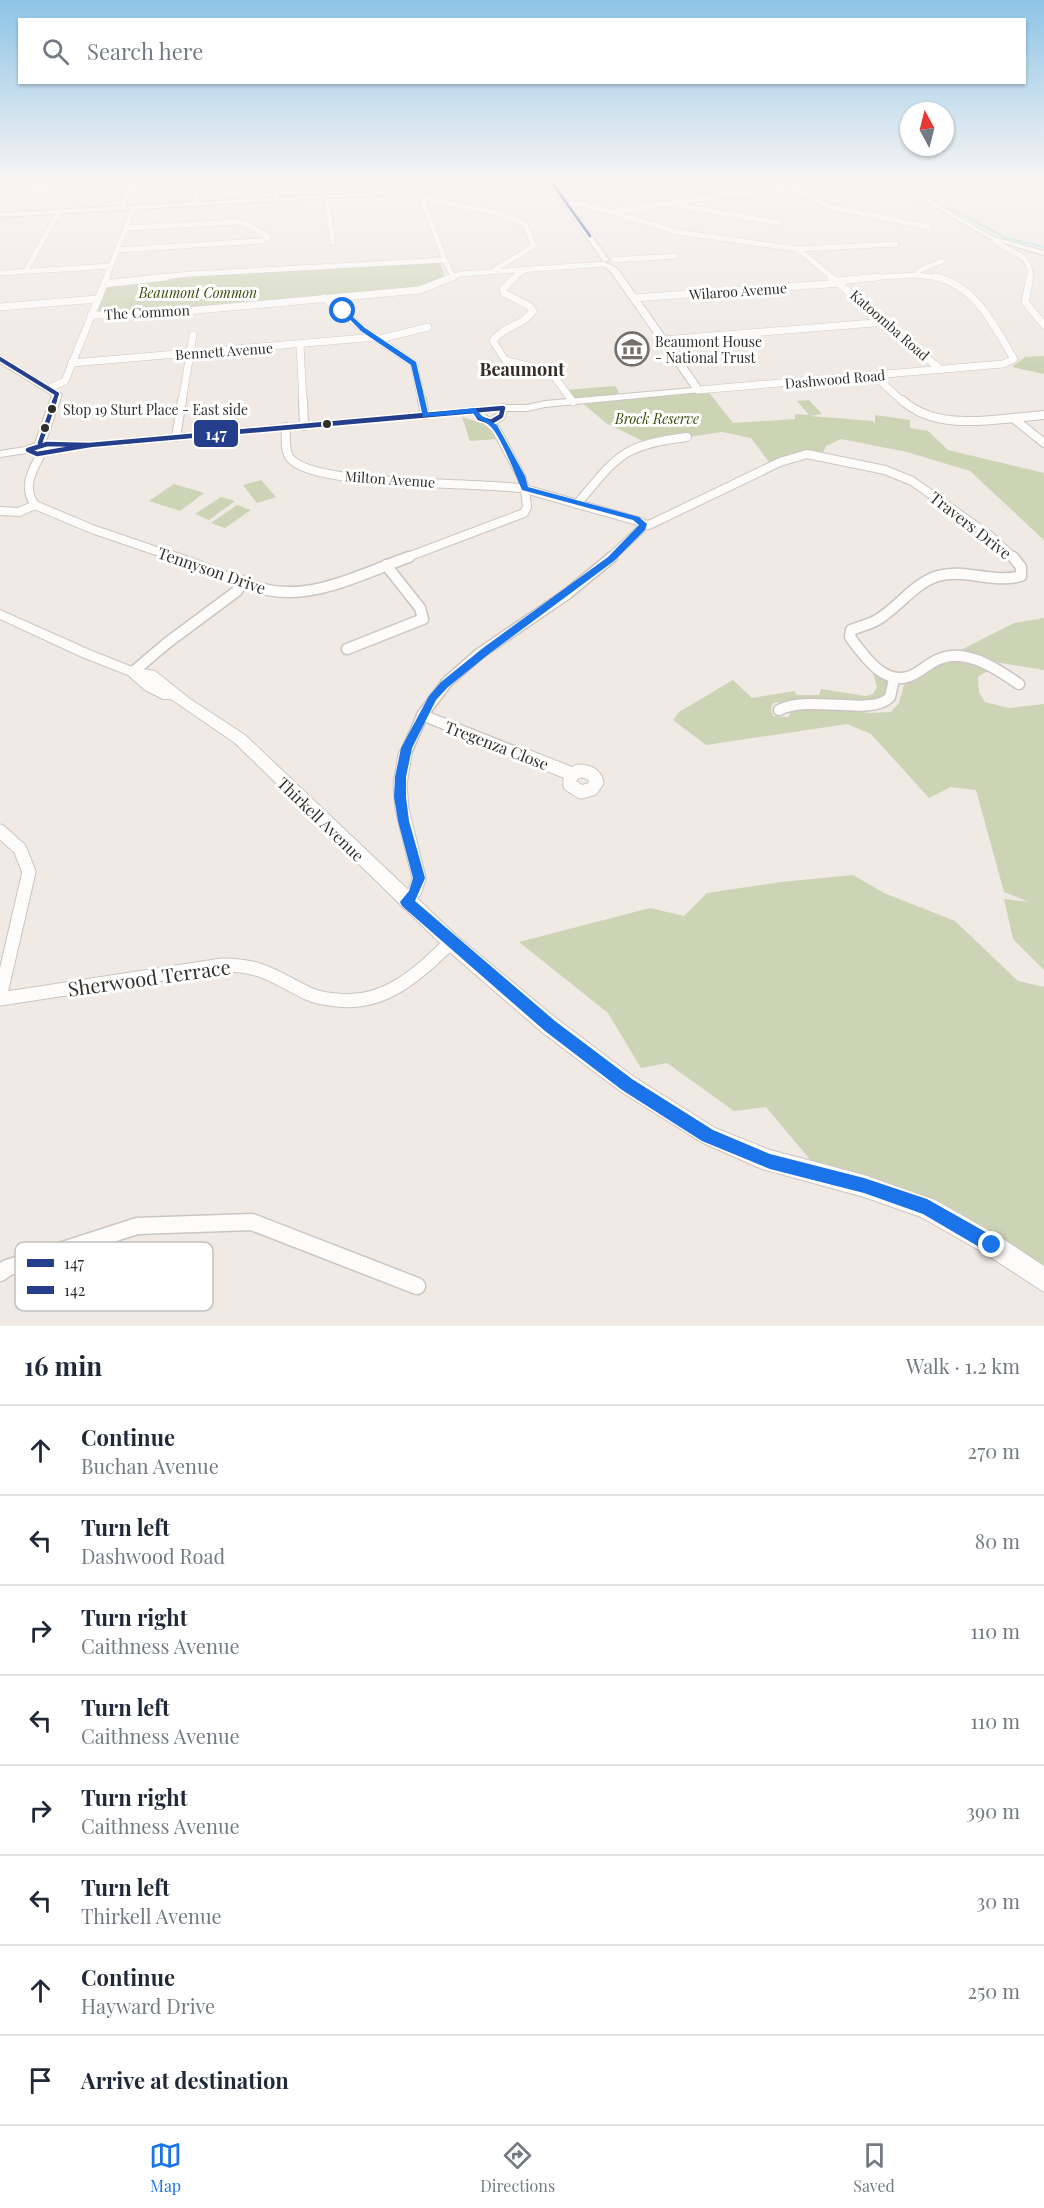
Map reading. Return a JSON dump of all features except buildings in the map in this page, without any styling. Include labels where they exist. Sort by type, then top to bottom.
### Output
[{"type":"street","points":[[25,272],[42,242]]},
{"type":"street","points":[[50,388],[65,381],[120,242]]},
{"type":"street","points":[[117,250],[247,242]]},
{"type":"street","points":[[438,242],[452,275],[676,256]]},
{"type":"street","points":[[492,272],[517,259],[534,246],[532,242]]},
{"type":"street","points":[[594,242],[698,390]]},
{"type":"street","points":[[740,242],[798,249],[896,243]]},
{"type":"street","points":[[996,242],[1029,261],[1032,272],[1025,302],[1044,326]]},
{"type":"street","points":[[1005,242],[1044,253]]},
{"type":"street","name":"Katoomba Road","points":[[798,249],[840,282],[941,370]]},
{"type":"street","name":"The Common","points":[[104,284],[191,274],[445,260]]},
{"type":"street","points":[[917,275],[918,271],[942,261]]},
{"type":"street","points":[[0,273],[111,266]]},
{"type":"street","points":[[525,270],[503,289],[504,293],[529,306],[533,311],[525,322],[498,335],[493,341],[505,360],[551,372],[573,402]]},
{"type":"street","name":"The Common","points":[[91,315],[142,315],[419,290],[430,287],[452,275]]},
{"type":"street","name":"Wilaroo Avenue","points":[[634,298],[917,275]]},
{"type":"street","name":"Dashwood Road","points":[[45,448],[503,408],[527,408],[545,404],[941,370],[1004,364],[1014,359],[976,302],[958,284],[941,278],[917,275]]},
{"type":"street","points":[[324,298],[414,364],[425,415]]},
{"type":"street","points":[[0,307],[98,299]]},
{"type":"street","points":[[663,340],[887,322]]},
{"type":"street","name":"Bennett Avenue","points":[[72,363],[378,338],[428,327]]},
{"type":"street","points":[[176,437],[193,335]]},
{"type":"street","points":[[300,345],[304,426]]},
{"type":"street","points":[[0,359],[57,394],[45,448],[28,483],[30,500],[35,505],[19,512],[0,511]]},
{"type":"street","points":[[875,376],[908,406],[936,417],[960,422],[1044,415]]},
{"type":"street","name":"Dashwood Road","points":[[666,393],[686,389],[692,381]]},
{"type":"street","points":[[491,422],[501,416],[503,408]]},
{"type":"street","points":[[406,902],[414,894],[419,878],[403,821],[400,777],[407,748],[432,698],[486,650],[611,559],[642,528],[643,524],[636,519],[525,489],[503,440],[491,422],[479,418],[475,411]]},
{"type":"street","points":[[1013,418],[1044,443]]},
{"type":"street","name":"Milton Avenue","points":[[286,428],[286,451],[289,457],[295,463],[316,472],[341,476],[525,489]]},
{"type":"street","points":[[577,504],[613,464],[635,447],[654,441],[687,437]]},
{"type":"street","points":[[0,454],[28,450],[31,453],[45,448]]},
{"type":"street","name":"Travers Drive","points":[[643,524],[649,525],[780,462],[807,453],[885,470],[922,487],[990,536],[1015,559],[1022,572],[1016,579],[1007,580],[956,574],[932,577],[877,620],[851,630],[850,637],[860,650],[881,672],[894,679]]},
{"type":"street","name":"Tennyson Drive","points":[[35,505],[92,529],[260,587],[283,592],[314,590],[459,540],[524,513],[527,507],[525,489]]},
{"type":"street","points":[[347,649],[423,619],[420,608],[386,565]]},
{"type":"street","points":[[133,672],[167,643],[237,591],[242,581]]},
{"type":"street","points":[[221,603],[260,587]]},
{"type":"street","name":"Thirkell Avenue","points":[[0,614],[87,654],[133,672],[150,687],[185,703],[240,739],[406,902],[550,1026],[627,1084],[708,1135],[770,1161],[864,1186],[927,1208],[992,1245],[1044,1280]]},
{"type":"street","points":[[779,711],[785,705],[876,706],[887,701],[893,691],[894,679],[905,679],[943,657],[960,657],[991,664],[1019,684]]},
{"type":"street","name":"Tregenza Close","points":[[422,716],[572,774]]},
{"type":"street","points":[[0,831],[20,849],[29,872],[0,998]]},
{"type":"street","name":"Sherwood Terrace","points":[[0,998],[222,965],[246,965],[269,970],[310,995],[356,1002],[374,999],[410,981],[451,942]]},
{"type":"street","points":[[87,1242],[136,1226],[252,1222],[417,1286]]},
{"type":"street","points":[[0,1273],[15,1265]]},
{"type":"green space","name":"Beaumont Common","points":[[440,262],[444,276],[427,287],[143,313],[96,312],[107,285],[186,276]]},
{"type":"green space","points":[[1044,356],[1044,374],[1012,367],[1025,357]]},
{"type":"green space","name":"Brock Reserve","points":[[615,386],[622,397],[707,390],[733,423],[795,419],[795,414],[809,415],[797,401],[809,400],[822,414],[810,416],[873,421],[875,424],[875,415],[910,420],[910,428],[928,431],[948,450],[1044,473],[1044,540],[970,471],[907,452],[841,439],[826,446],[823,452],[807,454],[772,466],[751,438],[722,432],[647,443],[606,423],[580,401],[573,402],[566,390]]},
{"type":"green space","points":[[462,417],[485,424],[497,439],[470,441]]},
{"type":"green space","points":[[261,480],[276,497],[257,503],[243,485]]},
{"type":"green space","points":[[174,484],[204,493],[180,511],[149,501]]},
{"type":"green space","points":[[221,497],[235,501],[209,520],[195,514]]},
{"type":"green space","points":[[237,505],[251,510],[225,528],[211,523]]},
{"type":"green space","points":[[1044,618],[1044,670],[953,654],[1014,623]]},
{"type":"green space","points":[[945,659],[955,659],[992,668],[978,677],[979,692],[985,702],[1009,708],[1044,704],[1044,970],[1013,939],[1004,899],[1029,902],[1004,892],[976,790],[951,787],[929,798],[871,734],[847,724],[706,745],[673,720],[679,712],[733,680],[752,698],[794,691],[797,695],[819,695],[821,689],[866,696],[873,694],[877,687],[873,673],[891,684],[886,699],[875,704],[789,701],[773,703],[771,709],[773,716],[788,717],[793,709],[837,707],[869,713],[891,712],[899,703],[904,685]]},
{"type":"green space","points":[[853,875],[884,893],[955,921],[1018,981],[1044,987],[1044,1280],[992,1245],[823,1175],[766,1107],[734,1111],[667,1063],[641,1068],[608,1013],[519,942],[650,908],[684,916],[707,893],[781,882]]},
{"type":"waterway","points":[[1022,242],[1044,247]]},
{"type":"transit line","name":"147","points":[[0,359],[57,394],[40,443]]},
{"type":"transit line","name":"147","points":[[503,408],[501,416],[491,422],[479,418],[475,411],[90,445],[503,408]]},
{"type":"transit line","name":"147","points":[[47,444],[90,445],[37,454],[28,450],[47,444]]},
{"type":"place","name":"Beaumont House - National Trust","points":[[632,349]]},
{"type":"place","name":"Stop 19 Sturt Place - East side","points":[[52,409]]},
{"type":"district","name":"Beaumont","points":[[522,369]]},
{"type":"route","points":[[343,311],[363,329],[414,364],[425,415],[475,411],[479,418],[491,422],[503,440],[525,489],[636,519],[643,524],[642,528],[611,559],[568,593],[486,650],[432,698],[407,748],[400,777],[403,821],[419,878],[414,894],[406,902],[550,1026],[627,1084],[708,1135],[770,1161],[864,1186],[927,1208],[992,1245]]}]
